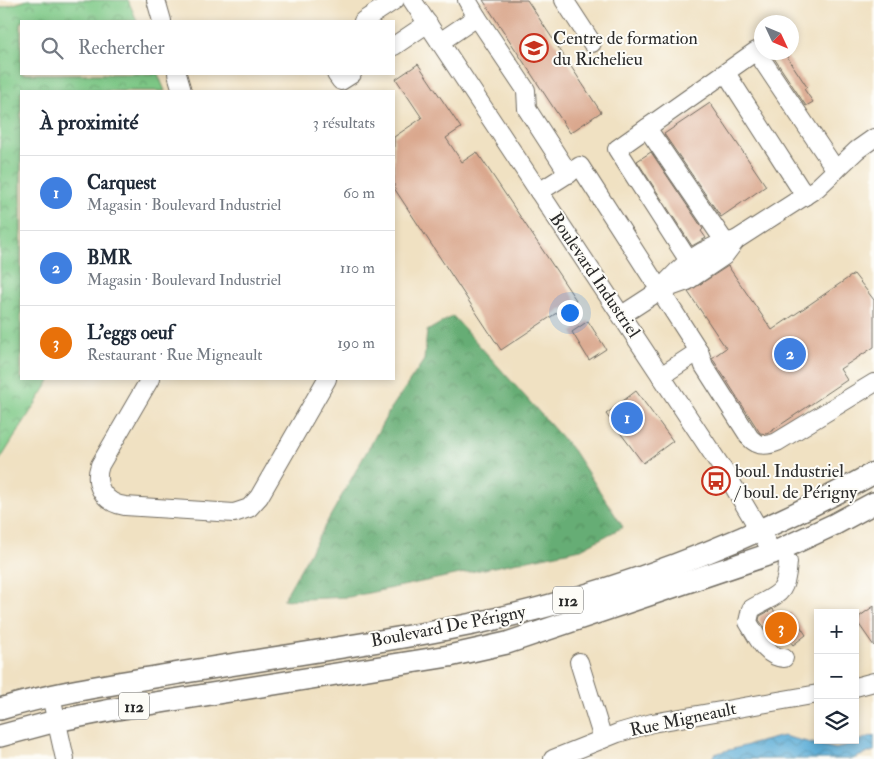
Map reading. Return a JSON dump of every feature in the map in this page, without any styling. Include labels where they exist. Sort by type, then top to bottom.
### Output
[{"type":"main road","name":"Boulevard De Périgny","points":[[0,709],[51,696],[416,635],[502,617],[580,597],[660,571],[790,518],[874,473]]},
{"type":"main road","name":"Boulevard De Périgny","points":[[0,736],[56,721],[489,648],[780,558],[826,528],[874,503]]},
{"type":"street","points":[[156,0],[162,20]]},
{"type":"street","points":[[365,20],[395,0]]},
{"type":"street","name":"Boulevard Industriel","points":[[412,0],[622,315],[780,558]]},
{"type":"street","points":[[467,0],[526,90],[527,109],[569,174]]},
{"type":"street","points":[[564,0],[592,43]]},
{"type":"street","points":[[440,42],[477,17]]},
{"type":"street","points":[[395,45],[428,24]]},
{"type":"street","points":[[689,261],[617,150],[756,51],[836,170]]},
{"type":"street","points":[[726,73],[805,196]]},
{"type":"street","points":[[177,75],[182,90]]},
{"type":"street","points":[[337,75],[341,81],[350,75]]},
{"type":"street","points":[[647,128],[730,243]]},
{"type":"street","points":[[659,291],[678,268],[716,244],[730,243],[818,188],[874,138]]},
{"type":"street","points":[[539,192],[580,166],[698,351],[704,366],[750,438],[764,446],[777,442],[874,383]]},
{"type":"street","points":[[622,315],[659,291],[686,280],[724,256],[730,243]]},
{"type":"street","points":[[661,376],[698,351]]},
{"type":"street","points":[[149,380],[100,465],[98,479],[102,492],[111,502],[125,506],[234,513],[249,508],[256,501],[326,380]]},
{"type":"street","points":[[780,558],[786,586],[751,610],[748,622],[766,649],[774,656],[784,658]]},
{"type":"street","points":[[579,662],[603,739]]},
{"type":"street","points":[[859,686],[874,682]]},
{"type":"street","name":"Rue Migneault","points":[[554,759],[633,728],[670,719],[814,695]]},
{"type":"street","points":[[51,696],[65,759]]},
{"type":"green space","points":[[28,0],[128,0],[137,20],[20,20],[20,75],[158,75],[165,90],[20,90],[20,380],[50,380],[0,460],[0,8]]},
{"type":"green space","points":[[453,316],[573,450],[623,527],[581,549],[349,597],[283,600],[390,410],[424,360],[427,331]]},
{"type":"water","points":[[874,735],[874,751],[852,759],[711,759],[715,754],[783,736],[836,749],[850,744],[859,744],[859,741]]},
{"type":"building","points":[[483,0],[527,0],[601,112],[570,133]]},
{"type":"building","points":[[775,60],[789,60],[807,87],[804,89],[813,102],[806,106]]},
{"type":"building","points":[[418,64],[461,128],[446,138],[462,162],[477,152],[576,300],[501,350],[395,190],[395,136],[422,118],[396,79]]},
{"type":"building","points":[[710,103],[766,186],[721,217],[664,134]]},
{"type":"building","points":[[651,152],[703,229],[701,231],[706,238],[692,246],[637,161]]},
{"type":"building","points":[[728,266],[772,330],[854,274],[874,300],[874,347],[840,369],[847,380],[767,434],[760,433],[712,358],[726,348],[688,292]]},
{"type":"building","points":[[588,321],[606,349],[589,360],[572,332]]},
{"type":"building","points":[[636,391],[673,441],[643,463],[606,414]]},
{"type":"building","points":[[874,606],[874,646],[859,624],[860,616]]},
{"type":"building","points":[[773,609],[780,620],[791,612],[806,635],[793,645],[787,637],[777,644],[759,620],[760,616]]},
{"type":"place","name":"Centre de formation du Richelieu","points":[[534,48]]},
{"type":"place","name":"BMR","points":[[790,354]]},
{"type":"place","name":"Carquest","points":[[627,418]]},
{"type":"place","name":"boul. Industriel / boul. de Périgny","points":[[716,481]]},
{"type":"place","name":"L'eggs oeuf","points":[[781,628]]}]
